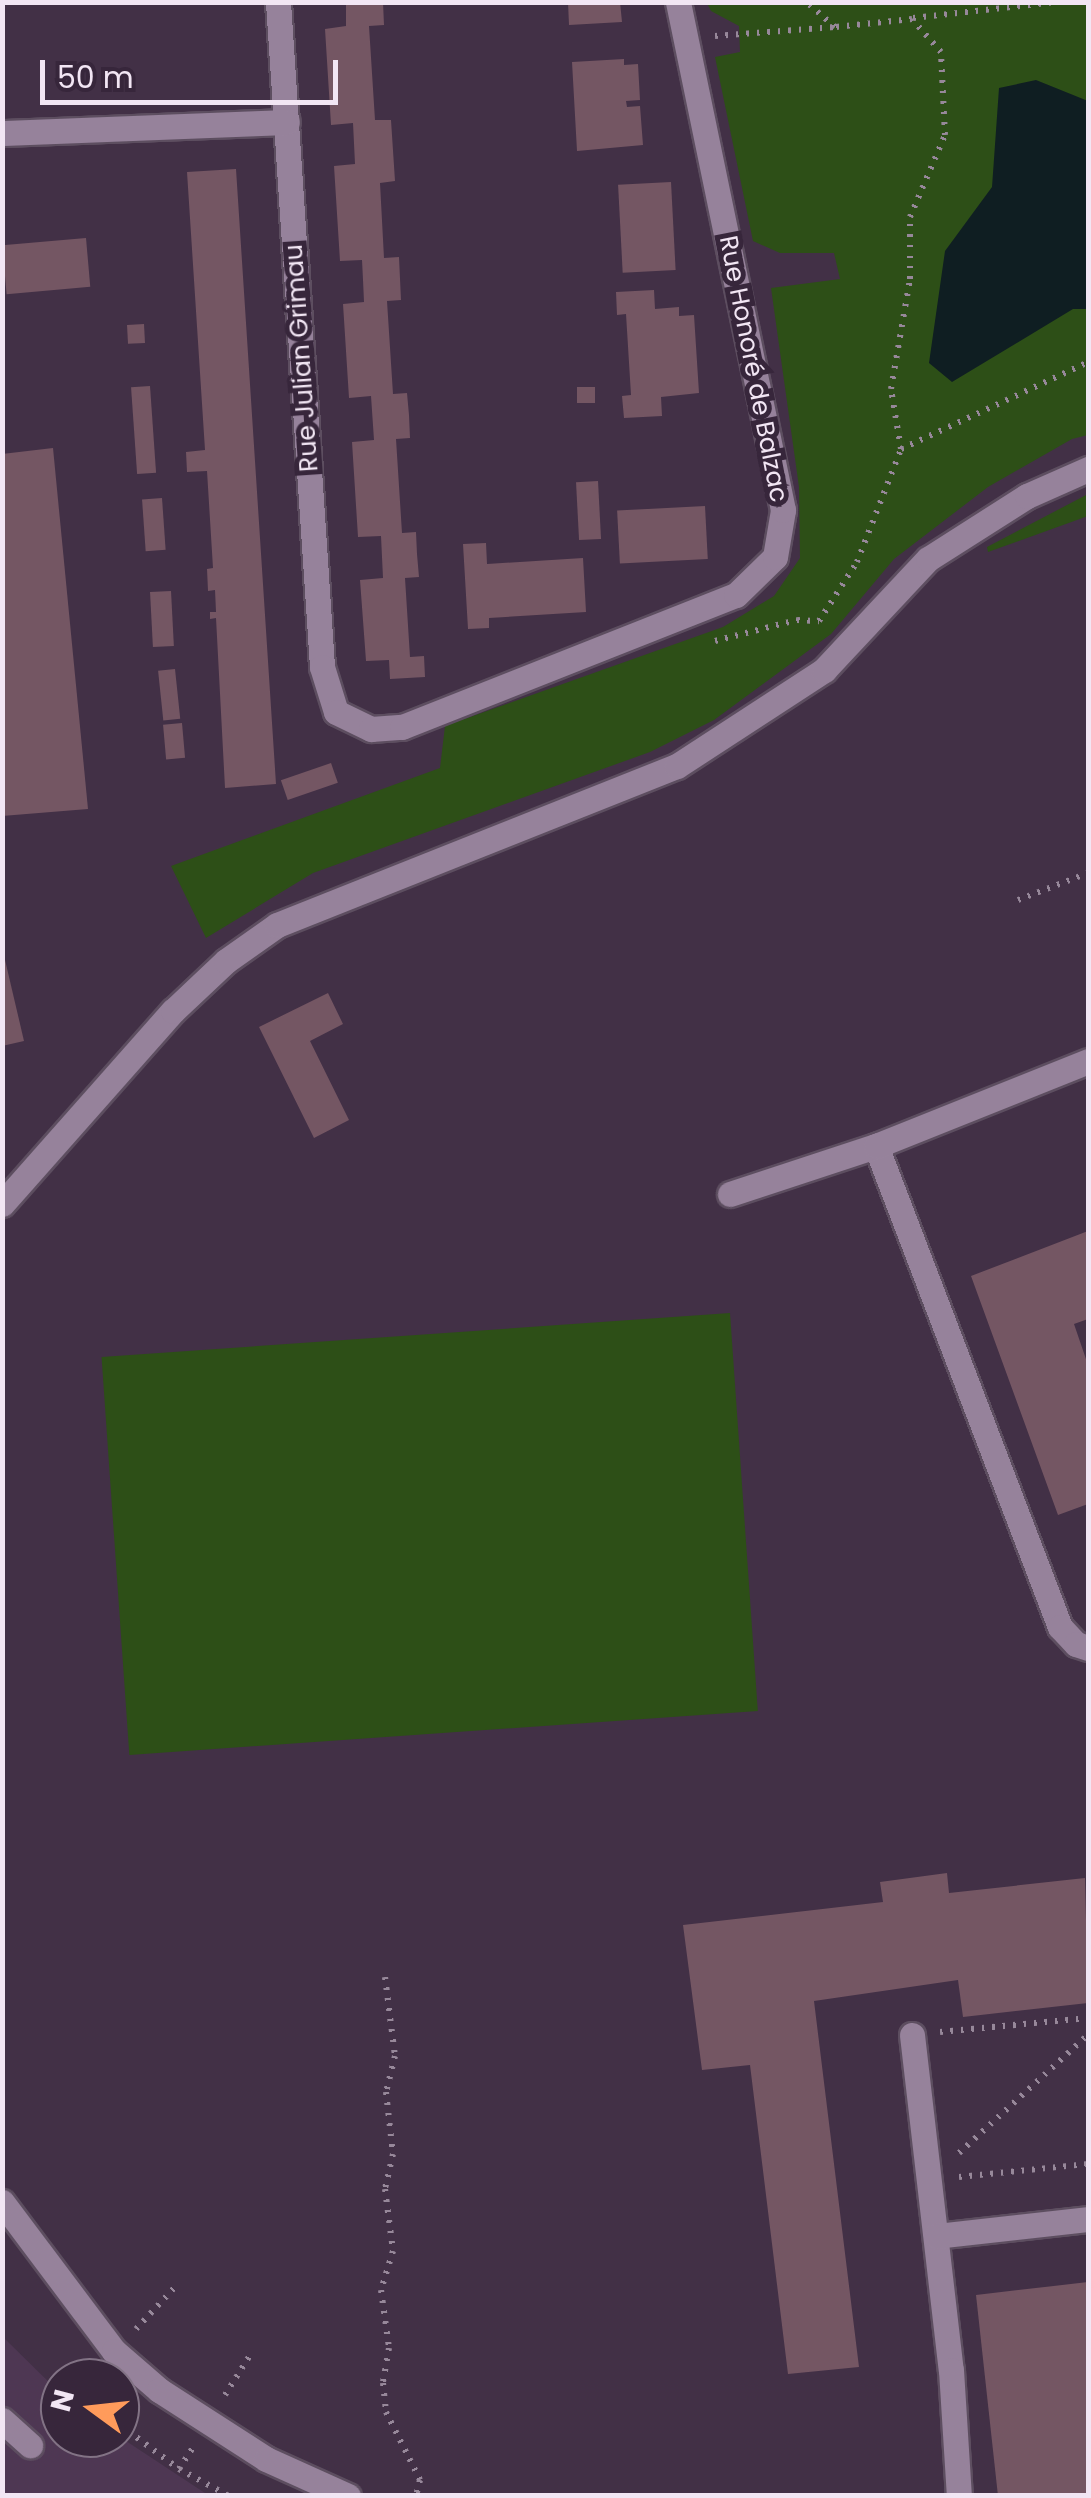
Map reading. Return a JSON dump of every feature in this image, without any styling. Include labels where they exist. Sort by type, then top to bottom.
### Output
[{"type":"street","name":"Rue Julian Grimau","points":[[278,2],[322,667],[336,712]]},
{"type":"street","name":"Rue Honoré de Balzac","points":[[336,712],[371,729],[402,727],[736,595],[775,557],[783,510],[678,2]]},
{"type":"street","points":[[2,132],[287,122]]},
{"type":"street","points":[[2,1204],[173,1010],[226,962],[277,925],[677,766],[824,670],[928,558],[1027,496],[1088,469]]},
{"type":"street","points":[[730,1194],[876,1146],[1088,1061]]},
{"type":"street","points":[[876,1146],[1060,1627],[1076,1644],[1088,1648]]},
{"type":"street","points":[[912,2035],[936,2236],[959,2496]]},
{"type":"street","points":[[2,2202],[114,2352],[160,2390],[266,2459],[348,2496]]},
{"type":"street","points":[[936,2236],[1088,2219]]},
{"type":"street","points":[[2,2420],[30,2445]]},
{"type":"path","points":[[806,2],[835,28]]},
{"type":"path","points":[[684,35],[744,36],[835,28],[1056,2]]},
{"type":"path","points":[[818,620],[858,562],[901,449],[892,390],[910,278],[910,217],[944,135],[941,52],[912,18]]},
{"type":"path","points":[[901,449],[1088,362]]},
{"type":"path","points":[[694,611],[715,641],[798,620],[818,620],[844,649]]},
{"type":"path","points":[[1018,900],[1088,873]]},
{"type":"path","points":[[385,1977],[395,2056],[386,2092],[393,2154],[384,2189],[394,2251],[382,2290],[388,2348],[382,2383],[386,2412],[420,2480],[416,2496]]},
{"type":"path","points":[[912,2035],[1088,2018]]},
{"type":"path","points":[[928,2181],[1088,2035]]},
{"type":"path","points":[[928,2181],[1088,2164]]},
{"type":"path","points":[[179,2470],[229,2496]]},
{"type":"shaded area","points":[[1036,80],[1088,101],[1088,309],[1073,309],[952,382],[929,363],[945,251],[992,187],[999,88]]},
{"type":"shaded area","points":[[2,2336],[40,2373],[40,2458],[140,2458],[140,2450],[208,2495],[3,2495]]},
{"type":"green space","points":[[707,3],[1088,3],[1088,435],[1072,439],[988,487],[894,559],[831,634],[714,720],[650,752],[313,873],[206,938],[171,866],[440,768],[445,726],[723,627],[774,596],[800,558],[799,487],[771,288],[840,279],[834,253],[780,253],[753,241],[715,57],[740,52],[739,26],[711,11]]},
{"type":"green space","points":[[1088,494],[1088,516],[988,552],[987,547]]},
{"type":"green space","points":[[730,1313],[758,1711],[129,1755],[102,1357]]},
{"type":"building","points":[[346,2],[383,2],[384,25],[369,26],[375,120],[391,120],[395,181],[380,183],[384,258],[399,257],[401,300],[387,301],[393,394],[407,393],[409,415],[410,438],[396,439],[402,533],[416,532],[419,577],[405,578],[410,657],[424,656],[425,677],[390,679],[389,660],[366,661],[360,580],[383,578],[381,536],[358,537],[352,442],[374,440],[371,396],[349,398],[343,304],[364,302],[362,260],[340,261],[334,166],[355,164],[353,123],[331,125],[325,29],[346,26]]},
{"type":"building","points":[[568,2],[620,2],[622,22],[569,25]]},
{"type":"building","points":[[624,59],[624,65],[638,64],[640,100],[626,101],[627,107],[640,106],[643,145],[577,151],[572,62]]},
{"type":"building","points":[[236,169],[276,784],[225,788],[216,618],[210,619],[210,612],[216,612],[215,590],[208,591],[207,569],[213,568],[207,471],[187,472],[186,452],[205,450],[187,172]]},
{"type":"building","points":[[671,182],[676,270],[623,273],[618,185]]},
{"type":"building","points":[[86,238],[90,287],[7,294],[2,245]]},
{"type":"building","points":[[654,290],[655,309],[679,307],[679,316],[694,315],[699,393],[661,397],[662,416],[624,418],[622,396],[631,395],[626,314],[617,315],[616,292]]},
{"type":"building","points":[[144,324],[145,343],[128,344],[127,325]]},
{"type":"building","points":[[150,386],[156,473],[137,474],[131,387]]},
{"type":"building","points":[[577,387],[595,387],[595,403],[577,403]]},
{"type":"building","points":[[53,448],[88,809],[2,816],[2,454]]},
{"type":"building","points":[[598,481],[601,539],[579,540],[576,482]]},
{"type":"building","points":[[162,498],[166,550],[146,551],[142,499]]},
{"type":"building","points":[[705,506],[708,559],[620,564],[617,511]]},
{"type":"building","points":[[486,543],[487,564],[583,558],[586,612],[489,618],[489,628],[468,629],[463,544]]},
{"type":"building","points":[[171,591],[174,646],[153,647],[150,592]]},
{"type":"building","points":[[175,669],[180,719],[163,721],[158,671]]},
{"type":"building","points":[[182,723],[185,758],[166,760],[163,725]]},
{"type":"building","points":[[331,763],[338,783],[288,800],[281,780]]},
{"type":"building","points":[[2,947],[24,1041],[2,1046]]},
{"type":"building","points":[[328,993],[343,1024],[310,1041],[349,1120],[314,1138],[259,1027]]},
{"type":"building","points":[[1088,1231],[1088,1319],[1074,1324],[1088,1365],[1088,1504],[1058,1515],[971,1276]]},
{"type":"building","points":[[947,1873],[949,1893],[1085,1878],[1088,2003],[963,2017],[958,1980],[814,2001],[859,2367],[788,2374],[750,2065],[702,2070],[683,1925],[883,1902],[880,1882]]},
{"type":"building","points":[[1088,2282],[1088,2496],[998,2496],[976,2295]]}]
